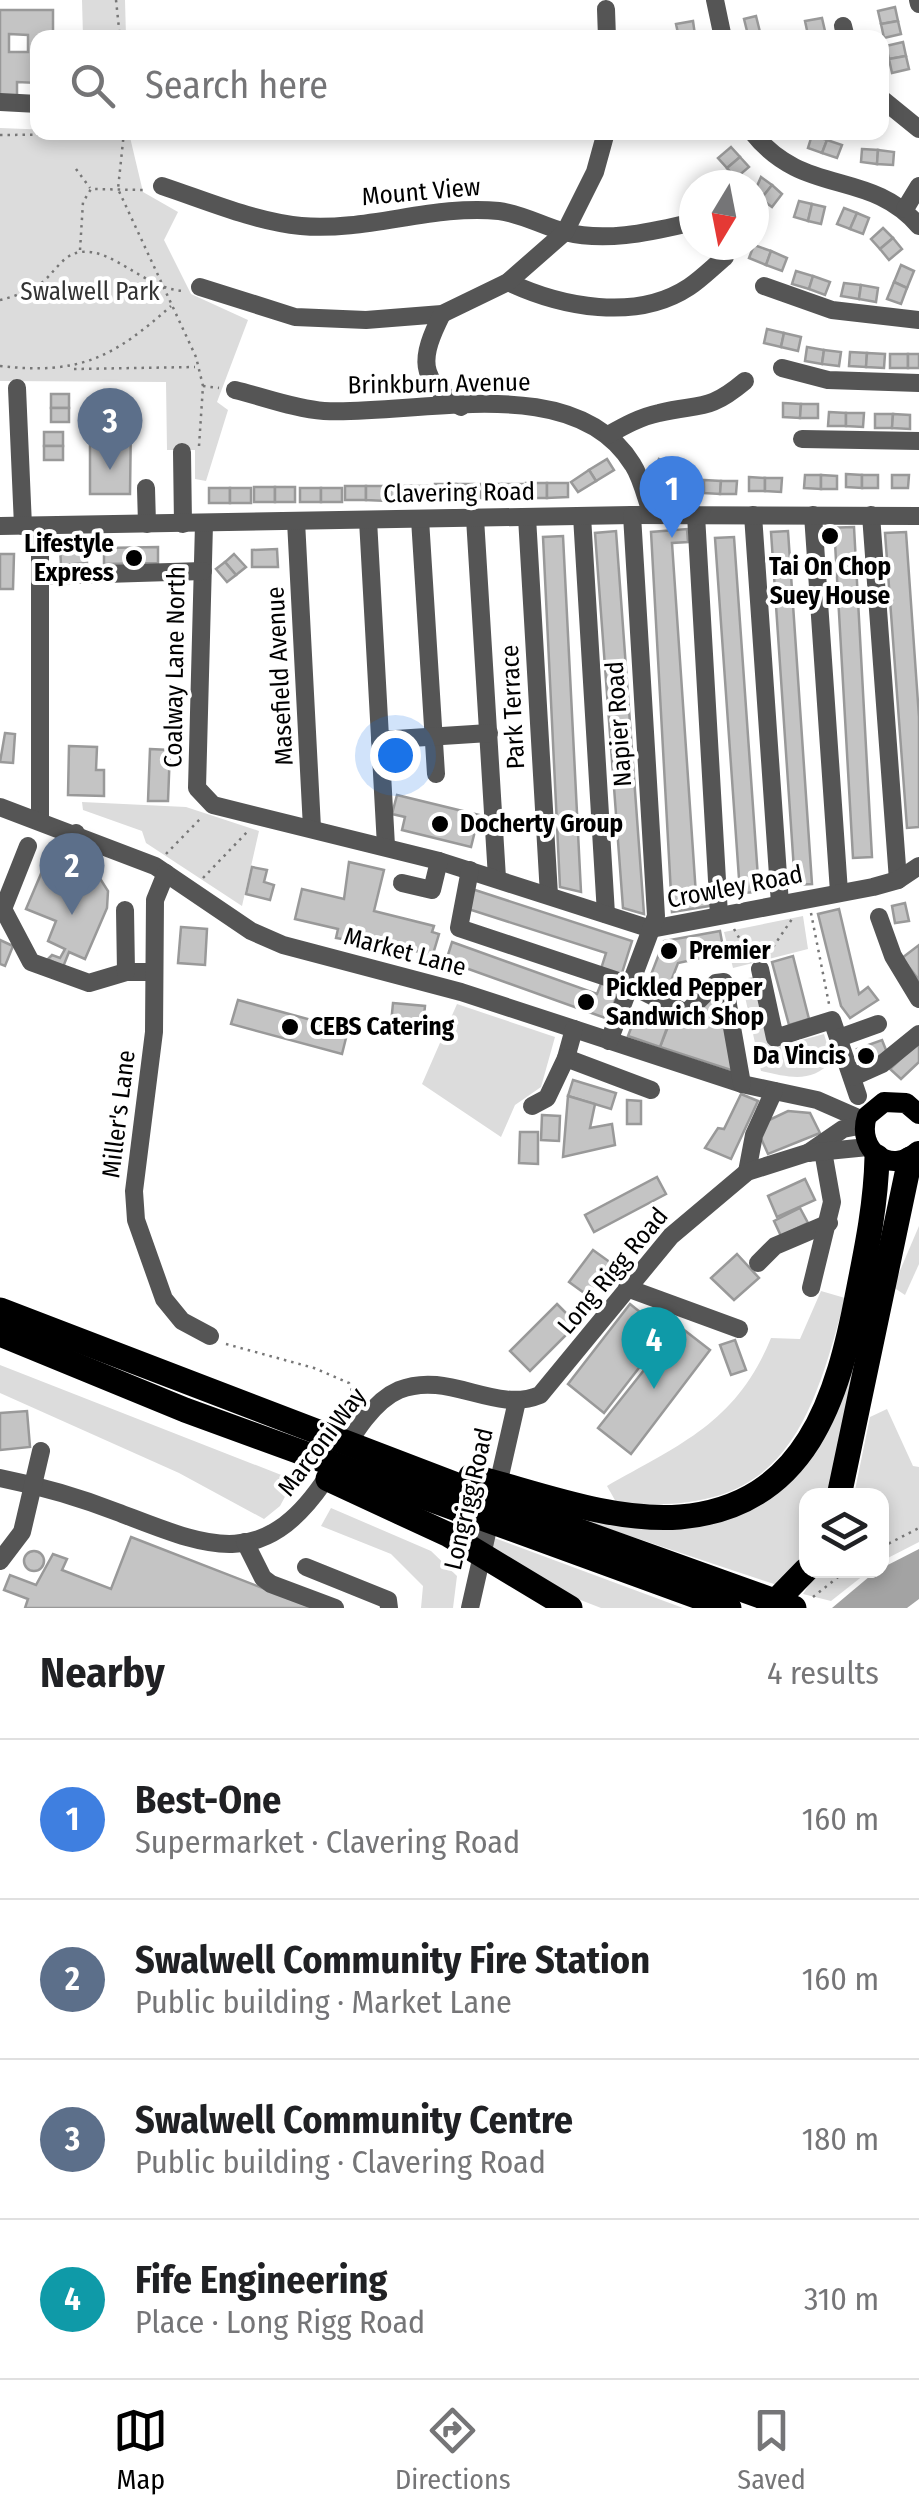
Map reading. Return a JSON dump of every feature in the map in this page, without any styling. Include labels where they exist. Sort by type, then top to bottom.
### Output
[{"type":"highway","points":[[315,1454],[364,1437],[585,1505],[648,1516],[698,1514],[744,1498],[782,1474],[811,1439],[831,1402],[845,1360],[875,1203],[873,1152]]},
{"type":"highway","points":[[841,1488],[914,1155]]},
{"type":"highway","points":[[0,1294],[98,1350]]},
{"type":"highway","points":[[0,1310],[98,1350],[315,1454],[570,1608]]},
{"type":"highway","points":[[0,1334],[185,1410],[315,1454],[729,1608]]},
{"type":"highway","points":[[0,1347],[70,1363]]},
{"type":"highway","points":[[364,1437],[801,1605]]},
{"type":"highway","points":[[769,1608],[799,1577]]},
{"type":"main road","points":[[914,1155],[893,1162],[873,1152],[864,1123],[884,1102],[915,1104]]},
{"type":"street","points":[[715,0],[721,30]]},
{"type":"street","points":[[606,8],[607,30]]},
{"type":"street","points":[[0,102],[30,104]]},
{"type":"street","points":[[889,105],[919,129]]},
{"type":"street","points":[[200,287],[295,317],[366,320],[442,314],[508,282],[565,232],[595,172],[604,140]]},
{"type":"street","points":[[760,140],[788,168],[880,195],[904,209],[919,226]]},
{"type":"street","name":"Mount View","points":[[162,186],[229,210],[302,226],[498,211],[565,232],[638,235],[679,226]]},
{"type":"street","points":[[904,209],[919,186]]},
{"type":"street","points":[[508,282],[543,299],[587,306],[643,305],[686,289],[722,260]]},
{"type":"street","points":[[764,286],[832,310],[919,320]]},
{"type":"street","points":[[442,314],[429,340],[425,370],[438,393],[461,407]]},
{"type":"street","points":[[782,368],[828,380],[919,383]]},
{"type":"street","points":[[608,435],[639,418],[694,410],[722,400],[745,381]]},
{"type":"street","points":[[17,388],[10,445],[32,526],[40,576],[40,820]]},
{"type":"street","name":"Brinkburn Avenue","points":[[235,390],[322,410],[528,405],[574,414],[608,435],[633,466],[652,515]]},
{"type":"street","points":[[802,438],[919,442]]},
{"type":"street","points":[[182,524],[190,452]]},
{"type":"street","points":[[146,488],[147,524]]},
{"type":"street","name":"Clavering Road","points":[[0,526],[632,515],[919,516]]},
{"type":"street","name":"Napier Road","points":[[610,1040],[656,916],[632,515]]},
{"type":"street","points":[[696,515],[723,914]]},
{"type":"street","points":[[753,515],[780,904]]},
{"type":"street","points":[[813,515],[839,892]]},
{"type":"street","points":[[871,515],[898,880]]},
{"type":"street","points":[[582,516],[606,914]]},
{"type":"street","name":"Park Terrace","points":[[527,517],[549,895]]},
{"type":"street","points":[[474,518],[497,878]]},
{"type":"street","points":[[420,519],[436,774]]},
{"type":"street","points":[[368,520],[386,846]]},
{"type":"street","name":"Masefield Avenue","points":[[296,521],[312,828]]},
{"type":"street","name":"Coalway Lane North","points":[[204,524],[197,788],[213,805]]},
{"type":"street","points":[[40,576],[203,571]]},
{"type":"street","points":[[380,740],[488,733]]},
{"type":"street","name":"Crowley Road","points":[[213,805],[439,861],[651,929],[898,880],[919,866]]},
{"type":"street","name":"Market Lane","points":[[0,807],[76,833],[160,869],[251,931],[283,945],[461,992],[742,1084],[817,1100],[864,1123]]},
{"type":"street","points":[[63,863],[76,833]]},
{"type":"street","points":[[28,846],[2,909],[30,962],[89,984],[126,972],[153,972]]},
{"type":"street","points":[[402,882],[432,890],[439,861]]},
{"type":"street","name":"Miller's Lane","points":[[160,869],[155,900],[154,1032],[134,1191],[136,1220],[164,1300],[182,1320],[210,1336]]},
{"type":"street","points":[[470,870],[459,928],[630,985],[686,1014],[716,982],[724,982],[742,1084]]},
{"type":"street","points":[[124,910],[126,972]]},
{"type":"street","points":[[880,918],[892,956],[919,999]]},
{"type":"street","points":[[760,970],[775,1038],[832,1020],[855,1087],[919,1034]]},
{"type":"street","points":[[839,1038],[878,1024]]},
{"type":"street","points":[[532,1106],[547,1098],[566,1058],[574,1029]]},
{"type":"street","points":[[566,1058],[651,1090]]},
{"type":"street","name":"Market Lane","points":[[817,1100],[855,1087],[884,1102]]},
{"type":"street","points":[[747,1172],[754,1135],[774,1091]]},
{"type":"street","points":[[815,1152],[843,1129],[864,1123]]},
{"type":"street","points":[[815,1152],[873,1152]]},
{"type":"street","points":[[811,1288],[832,1202],[815,1152]]},
{"type":"street","name":"Long Rigg Road","points":[[517,1401],[551,1387],[671,1236],[747,1172],[815,1152]]},
{"type":"street","points":[[758,1263],[775,1246],[829,1223]]},
{"type":"street","points":[[627,1288],[738,1329]]},
{"type":"street","name":"Marconi Way","points":[[0,1478],[33,1485],[181,1537],[209,1543],[245,1542],[292,1524],[364,1437],[388,1396],[428,1383],[455,1385],[517,1401]]},
{"type":"street","name":"Longrigg Road","points":[[470,1608],[517,1401]]},
{"type":"street","points":[[0,1562],[22,1532],[41,1452]]},
{"type":"street","points":[[245,1542],[263,1578],[271,1584],[335,1608]]},
{"type":"street","points":[[306,1567],[388,1600],[390,1608]]},
{"type":"path","points":[[116,0],[119,30]]},
{"type":"path","points":[[0,135],[30,135]]},
{"type":"path","points":[[123,140],[118,189],[196,356],[195,367],[203,386],[190,452]]},
{"type":"path","points":[[76,169],[91,190]]},
{"type":"path","points":[[91,190],[162,186]]},
{"type":"path","points":[[80,252],[83,202],[91,190]]},
{"type":"path","points":[[0,300],[40,284],[64,259],[80,252],[110,257],[138,278],[165,290],[194,292],[200,287]]},
{"type":"path","points":[[72,368],[118,348],[172,305]]},
{"type":"path","points":[[0,366],[195,367]]},
{"type":"path","points":[[160,869],[213,805]]},
{"type":"path","points":[[191,890],[263,815]]},
{"type":"path","points":[[723,914],[760,970],[777,936],[796,915],[810,911],[832,1020]]},
{"type":"path","points":[[210,1336],[349,1383],[364,1437]]},
{"type":"path","points":[[889,1543],[919,1528]]},
{"type":"path","points":[[801,1605],[834,1578]]},
{"type":"green space","points":[[82,0],[125,0],[126,30],[83,30]]},
{"type":"green space","name":"Swalwell Park","points":[[0,128],[30,129],[30,140],[131,140],[143,192],[178,212],[164,240],[191,294],[248,320],[217,402],[228,410],[206,481],[195,479],[195,450],[167,450],[166,382],[0,381]]},
{"type":"green space","points":[[82,802],[186,807],[259,831],[242,906],[146,843],[142,831],[83,810]]},
{"type":"green space","points":[[803,916],[808,949],[733,968],[724,932]]},
{"type":"green space","points":[[756,976],[769,1040],[787,1044],[824,1034],[832,1061],[824,1068],[799,1077],[761,1071],[744,992],[748,978]]},
{"type":"green space","points":[[457,1004],[555,1037],[541,1087],[515,1105],[501,1137],[422,1084]]},
{"type":"green space","points":[[919,1226],[919,1264],[905,1295],[893,1287]]},
{"type":"green space","points":[[821,1291],[845,1298],[817,1390],[778,1458],[750,1481],[715,1497],[671,1504],[616,1502],[607,1486],[682,1443],[724,1411],[757,1367],[771,1338],[800,1339]]},
{"type":"green space","points":[[863,1341],[832,1488],[799,1488],[799,1560],[780,1586],[558,1512],[746,1508]]},
{"type":"green space","points":[[0,1365],[294,1480],[280,1506],[264,1519],[179,1473],[0,1393]]},
{"type":"green space","points":[[887,1409],[913,1466],[919,1467],[919,1542],[889,1557],[889,1488],[855,1488],[870,1417]]},
{"type":"green space","points":[[331,1508],[431,1551],[457,1576],[453,1608],[421,1608],[423,1586],[391,1554],[321,1526]]},
{"type":"green space","points":[[435,1516],[683,1608],[601,1608],[578,1599]]},
{"type":"green space","points":[[813,1578],[860,1578],[831,1601],[803,1594]]},
{"type":"shaded area","points":[[919,1549],[919,1599],[907,1608],[832,1608],[868,1578],[889,1578],[889,1564]]},
{"type":"building","points":[[895,7],[898,21],[881,24],[878,11]]},
{"type":"building","points":[[0,10],[53,10],[53,30],[30,30],[30,83],[17,82],[17,96],[0,95]],"holes":[[[9,34],[28,35],[28,52],[9,52]]]},
{"type":"building","points":[[756,16],[760,30],[747,30],[744,19]]},
{"type":"building","points":[[822,18],[825,30],[807,30],[805,21]]},
{"type":"building","points":[[693,21],[694,30],[677,30],[676,24]]},
{"type":"building","points":[[898,21],[901,34],[889,37],[889,30],[882,30],[881,24]]},
{"type":"building","points":[[903,42],[906,56],[889,59],[889,45]]},
{"type":"building","points":[[906,56],[909,69],[892,73],[889,59]]},
{"type":"building","points":[[810,140],[827,140],[822,153],[808,148]]},
{"type":"building","points":[[827,140],[842,145],[837,158],[822,153]]},
{"type":"building","points":[[731,147],[740,157],[727,168],[718,158]]},
{"type":"building","points":[[862,149],[878,150],[877,164],[861,162]]},
{"type":"building","points":[[878,150],[894,152],[893,165],[877,164]]},
{"type":"building","points":[[740,157],[749,167],[745,170],[727,168]]},
{"type":"building","points":[[772,185],[782,194],[772,207],[769,205]]},
{"type":"building","points":[[799,201],[812,204],[808,221],[794,217]]},
{"type":"building","points":[[812,204],[825,207],[821,224],[808,221]]},
{"type":"building","points":[[844,208],[857,213],[850,229],[837,224]]},
{"type":"building","points":[[857,213],[869,218],[863,234],[850,229]]},
{"type":"building","points":[[883,228],[893,238],[880,249],[871,239]]},
{"type":"building","points":[[893,238],[902,249],[889,260],[880,249]]},
{"type":"building","points":[[771,251],[787,258],[782,271],[766,265]]},
{"type":"building","points":[[901,265],[914,271],[907,288],[894,282]]},
{"type":"building","points":[[796,271],[813,276],[809,289],[792,284]]},
{"type":"building","points":[[813,276],[830,282],[825,295],[809,289]]},
{"type":"building","points":[[894,282],[907,288],[901,304],[887,299]]},
{"type":"building","points":[[844,283],[861,285],[859,299],[841,296]]},
{"type":"building","points":[[861,285],[878,288],[876,302],[859,299]]},
{"type":"building","points":[[767,329],[784,333],[781,347],[764,343]]},
{"type":"building","points":[[784,333],[801,337],[798,351],[781,347]]},
{"type":"building","points":[[807,347],[824,350],[822,364],[805,361]]},
{"type":"building","points":[[824,350],[841,352],[839,366],[822,364]]},
{"type":"building","points":[[850,352],[867,353],[866,367],[849,366]]},
{"type":"building","points":[[867,353],[885,354],[884,368],[866,367]]},
{"type":"building","points":[[890,354],[908,354],[908,368],[890,368]]},
{"type":"building","points":[[908,354],[919,354],[919,368],[908,368]]},
{"type":"building","points":[[51,394],[69,394],[69,408],[51,408]]},
{"type":"building","points":[[783,403],[801,404],[800,418],[783,417]]},
{"type":"building","points":[[801,404],[818,404],[818,418],[800,418]]},
{"type":"building","points":[[51,408],[69,408],[69,422],[51,422]]},
{"type":"building","points":[[829,412],[846,413],[846,426],[828,426]]},
{"type":"building","points":[[846,413],[864,413],[863,427],[846,426]]},
{"type":"building","points":[[875,414],[893,414],[892,428],[875,428]]},
{"type":"building","points":[[893,414],[910,415],[910,429],[892,428]]},
{"type":"building","points":[[101,419],[131,420],[130,494],[90,494],[90,445],[100,443]]},
{"type":"building","points":[[44,432],[63,432],[63,446],[44,446]]},
{"type":"building","points":[[44,446],[63,446],[63,460],[44,460]]},
{"type":"building","points":[[607,459],[614,470],[596,481],[589,470]]},
{"type":"building","points":[[659,459],[676,468],[669,480],[653,472]]},
{"type":"building","points":[[676,468],[692,476],[685,489],[669,480]]},
{"type":"building","points":[[589,470],[596,481],[578,492],[571,482]]},
{"type":"building","points":[[846,474],[862,475],[862,488],[846,487]]},
{"type":"building","points":[[805,475],[821,475],[821,489],[804,488]]},
{"type":"building","points":[[821,475],[837,476],[837,489],[821,489]]},
{"type":"building","points":[[862,475],[878,475],[878,488],[862,488]]},
{"type":"building","points":[[892,475],[909,475],[908,488],[892,488]]},
{"type":"building","points":[[749,477],[765,478],[765,491],[749,491]]},
{"type":"building","points":[[765,478],[782,478],[781,492],[765,491]]},
{"type":"building","points":[[704,480],[721,481],[720,494],[704,493]]},
{"type":"building","points":[[721,481],[737,481],[736,494],[720,494]]},
{"type":"building","points":[[526,483],[547,483],[547,498],[526,498]]},
{"type":"building","points":[[547,483],[568,483],[568,497],[547,498]]},
{"type":"building","points":[[435,484],[456,484],[456,498],[435,498]]},
{"type":"building","points":[[456,484],[477,484],[477,498],[456,498]]},
{"type":"building","points":[[481,484],[502,484],[502,498],[481,498]]},
{"type":"building","points":[[502,484],[523,484],[523,498],[502,498]]},
{"type":"building","points":[[345,486],[366,486],[366,500],[345,500]]},
{"type":"building","points":[[366,486],[387,486],[387,501],[366,500]]},
{"type":"building","points":[[390,486],[411,486],[411,500],[390,500]]},
{"type":"building","points":[[411,486],[432,486],[432,500],[411,500]]},
{"type":"building","points":[[254,487],[275,487],[275,502],[254,502]]},
{"type":"building","points":[[275,487],[295,487],[295,502],[275,502]]},
{"type":"building","points":[[209,488],[230,488],[230,503],[209,503]]},
{"type":"building","points":[[230,488],[251,488],[251,503],[230,503]]},
{"type":"building","points":[[300,488],[321,488],[321,502],[300,502]]},
{"type":"building","points":[[321,488],[342,488],[342,502],[321,502]]},
{"type":"building","points":[[854,527],[872,857],[853,858],[835,543],[822,544],[822,528]]},
{"type":"building","points":[[687,529],[688,542],[672,543],[696,895],[708,893],[710,906],[672,912],[651,532]]},
{"type":"building","points":[[616,531],[644,914],[623,908],[595,533]]},
{"type":"building","points":[[788,531],[812,884],[795,885],[771,532]]},
{"type":"building","points":[[906,532],[919,717],[919,827],[907,828],[885,533]]},
{"type":"building","points":[[563,536],[581,892],[560,887],[543,537]]},
{"type":"building","points":[[734,537],[759,892],[740,893],[715,538]]},
{"type":"building","points":[[86,547],[87,563],[61,565],[60,548]]},
{"type":"building","points":[[158,547],[158,563],[104,564],[104,548]]},
{"type":"building","points":[[277,549],[278,567],[252,567],[252,550]]},
{"type":"building","points":[[0,554],[14,554],[13,589],[0,589]]},
{"type":"building","points":[[234,554],[246,567],[236,575],[225,562]]},
{"type":"building","points":[[225,562],[236,575],[227,582],[216,569]]},
{"type":"building","points":[[5,733],[15,734],[13,763],[0,762]]},
{"type":"building","points":[[69,746],[97,747],[96,770],[104,770],[104,796],[68,795]]},
{"type":"building","points":[[150,749],[170,750],[168,801],[148,801]]},
{"type":"building","name":"Docherty Group","points":[[397,795],[479,815],[471,847],[402,830],[405,817],[392,814]]},
{"type":"building","points":[[46,862],[76,875],[81,864],[94,869],[108,891],[107,908],[85,959],[69,952],[63,967],[48,959],[52,955],[60,958],[65,949],[48,941],[56,921],[26,909]]},
{"type":"building","points":[[349,862],[384,870],[374,911],[434,926],[432,932],[439,934],[433,954],[336,938],[338,929],[295,919],[302,889],[344,899]]},
{"type":"building","points":[[252,867],[267,870],[264,882],[274,885],[270,900],[246,894]]},
{"type":"building","points":[[472,889],[632,941],[621,976],[601,969],[606,953],[465,908]]},
{"type":"building","points":[[905,903],[909,921],[895,923],[892,906]]},
{"type":"building","points":[[839,909],[859,994],[868,987],[878,1000],[850,1018],[841,1006],[818,914]]},
{"type":"building","points":[[181,927],[207,929],[205,965],[178,963]]},
{"type":"building","points":[[720,931],[724,953],[678,963],[666,994],[647,985],[664,941]]},
{"type":"building","points":[[0,940],[13,946],[5,966],[0,964]]},
{"type":"building","points":[[452,942],[597,994],[602,981],[620,987],[608,1019],[446,961]]},
{"type":"building","points":[[919,945],[919,980],[902,958]]},
{"type":"building","points":[[793,956],[809,1019],[789,1025],[772,962]]},
{"type":"building","points":[[718,989],[734,1071],[660,1047],[671,1019],[683,1023]]},
{"type":"building","name":"CEBS Catering","points":[[238,1000],[348,1030],[342,1054],[231,1024]]},
{"type":"building","points":[[393,1003],[425,1006],[423,1027],[416,1026],[415,1037],[390,1034]]},
{"type":"building","points":[[658,1009],[672,1014],[660,1047],[628,1036],[638,1010],[654,1017]]},
{"type":"building","points":[[882,1040],[888,1055],[862,1065],[857,1049]]},
{"type":"building","points":[[919,1041],[919,1062],[901,1079],[890,1069]]},
{"type":"building","points":[[573,1080],[616,1093],[611,1109],[568,1096]]},
{"type":"building","points":[[741,1094],[758,1101],[731,1159],[705,1148],[718,1128],[724,1129]]},
{"type":"building","points":[[568,1096],[595,1104],[590,1128],[612,1124],[615,1145],[563,1157]]},
{"type":"building","points":[[627,1100],[641,1101],[641,1124],[627,1124]]},
{"type":"building","points":[[788,1111],[810,1113],[820,1133],[768,1154],[760,1136],[767,1121]]},
{"type":"building","points":[[542,1115],[560,1116],[559,1141],[541,1140]]},
{"type":"building","points":[[520,1132],[538,1132],[538,1164],[519,1163]]},
{"type":"building","points":[[657,1177],[666,1194],[594,1232],[585,1215]]},
{"type":"building","points":[[805,1179],[815,1200],[777,1217],[768,1196]]},
{"type":"building","points":[[800,1208],[808,1223],[781,1236],[774,1221]]},
{"type":"building","points":[[593,1250],[611,1263],[587,1295],[569,1282]]},
{"type":"building","points":[[737,1254],[759,1278],[734,1300],[711,1278]]},
{"type":"building","points":[[557,1304],[577,1324],[530,1371],[510,1351]]},
{"type":"building","points":[[630,1304],[666,1333],[604,1413],[568,1384]]},
{"type":"building","points":[[679,1326],[710,1350],[631,1454],[598,1428]]},
{"type":"building","points":[[735,1340],[746,1370],[731,1375],[720,1345]]},
{"type":"building","points":[[27,1411],[30,1447],[0,1450],[0,1413]]},
{"type":"building","points":[[131,1537],[314,1608],[25,1608],[28,1599],[4,1590],[10,1575],[36,1585],[53,1554],[67,1559],[62,1570],[111,1589]]},
{"type":"building","points":[[34,1551],[44,1561],[34,1571],[24,1561]]},
{"type":"place","name":"Swalwell Community Centre","points":[[110,470]]},
{"type":"place","name":"Tai On Chop Suey House","points":[[830,536]]},
{"type":"place","name":"Best-One","points":[[672,538]]},
{"type":"place","name":"Lifestyle Express","points":[[134,558]]},
{"type":"place","name":"Docherty Group","points":[[440,824]]},
{"type":"place","name":"Swalwell Community Fire Station","points":[[72,915]]},
{"type":"place","name":"Premier","points":[[669,951]]},
{"type":"place","name":"Pickled Pepper Sandwich Shop","points":[[586,1002]]},
{"type":"place","name":"CEBS Catering","points":[[290,1027]]},
{"type":"place","name":"Da Vincis","points":[[866,1056]]},
{"type":"place","name":"Fife Engineering","points":[[654,1389]]}]
